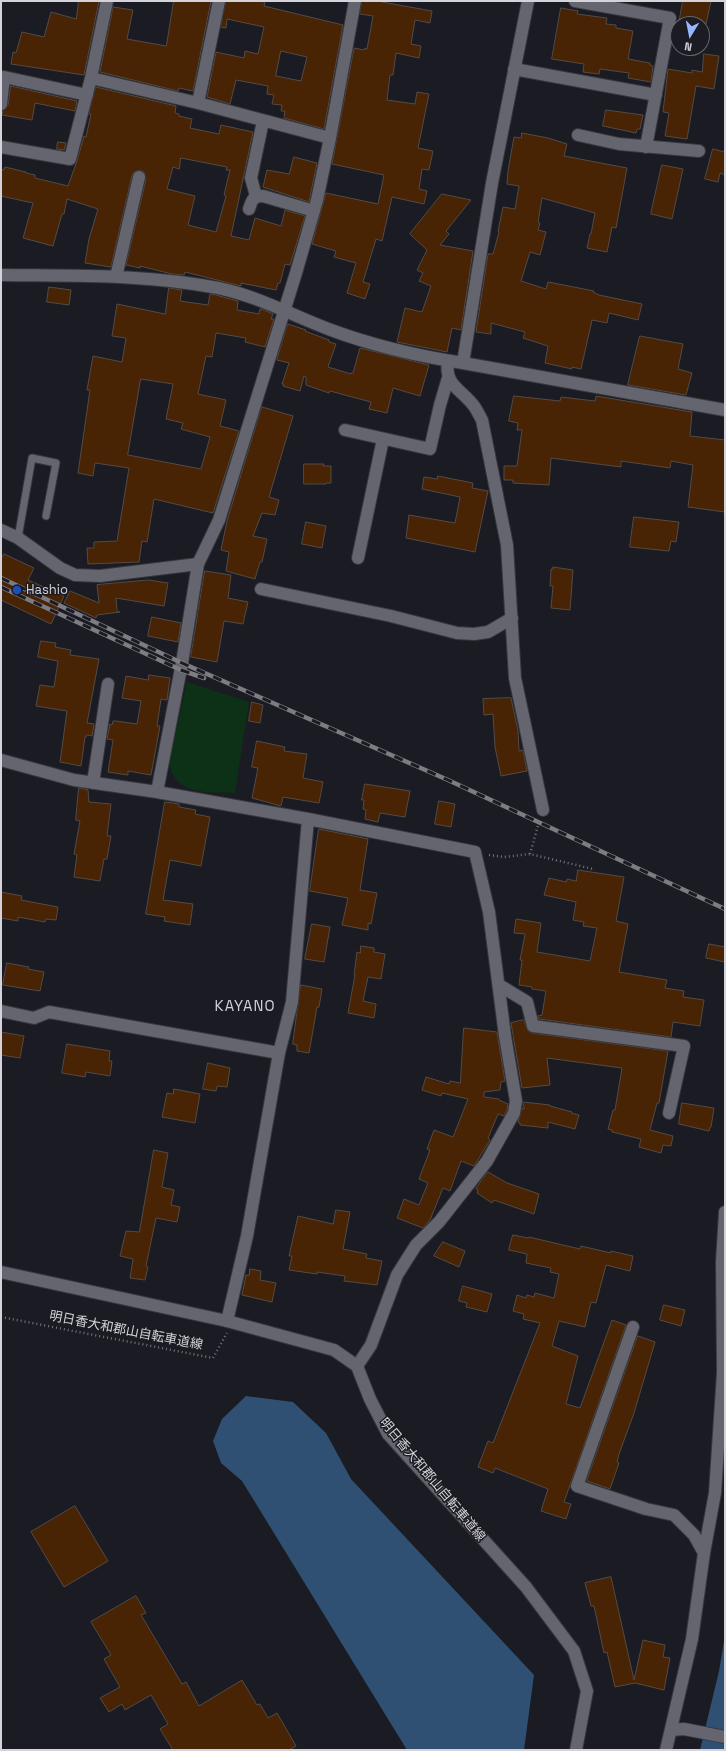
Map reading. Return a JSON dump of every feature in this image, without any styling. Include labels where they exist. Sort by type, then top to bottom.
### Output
[{"type":"street","points":[[1,147],[70,159],[91,78],[107,1]]},
{"type":"street","points":[[198,103],[219,1]]},
{"type":"street","points":[[157,792],[182,663],[198,564],[219,520],[285,310],[314,211],[330,138],[355,1]]},
{"type":"street","points":[[463,363],[490,196],[528,1]]},
{"type":"street","points":[[575,1],[670,18],[646,147]]},
{"type":"street","points":[[514,69],[656,95]]},
{"type":"street","points":[[1,104],[4,77],[87,95]]},
{"type":"street","points":[[91,78],[198,103],[330,138]]},
{"type":"street","points":[[256,196],[251,178],[263,121]]},
{"type":"street","points":[[578,135],[646,147],[699,151]]},
{"type":"street","points":[[116,277],[138,176]]},
{"type":"street","points":[[249,209],[252,200],[256,196],[263,196],[314,211]]},
{"type":"street","points":[[1,274],[116,277],[160,280],[218,288],[258,299],[314,323],[358,339],[398,350],[448,361],[725,410]]},
{"type":"street","points":[[448,361],[446,370],[448,378],[475,407],[482,420],[507,545],[515,678],[542,810]]},
{"type":"street","points":[[345,430],[430,449],[448,378]]},
{"type":"street","points":[[358,558],[384,439]]},
{"type":"street","points":[[1,530],[18,538],[60,568],[75,575],[88,577],[198,564]]},
{"type":"street","points":[[261,589],[392,616],[457,633],[474,634],[488,632],[512,618]]},
{"type":"street","points":[[93,783],[108,684]]},
{"type":"street","points":[[1,760],[54,775],[93,783],[157,792],[308,819],[475,852],[490,912],[505,1036],[516,1101],[514,1113],[487,1161],[439,1222],[416,1245],[397,1275],[370,1345],[357,1366]]},
{"type":"street","points":[[228,1327],[247,1236],[279,1054],[292,1002],[308,819]]},
{"type":"street","points":[[499,985],[527,1002],[533,1026],[684,1046],[669,1113]]},
{"type":"street","points":[[1,1011],[34,1018],[49,1012],[279,1054]]},
{"type":"street","points":[[666,1750],[692,1639],[704,1553],[715,1493],[723,1373],[722,1262],[725,1212]]},
{"type":"street","points":[[1,1272],[228,1327],[334,1350],[357,1366],[370,1400],[388,1434],[526,1588],[574,1651],[587,1691],[576,1750]]},
{"type":"street","points":[[633,1327],[577,1486],[646,1509],[674,1515],[694,1535],[704,1553]]},
{"type":"street","points":[[671,1730],[684,1729],[725,1736]]},
{"type":"lane","points":[[18,538],[32,458],[56,463],[46,516]]},
{"type":"path","points":[[530,854],[542,810]]},
{"type":"path","points":[[475,852],[504,856],[530,854],[593,869]]},
{"type":"path","name":"明日香大和郡山自転車道線","points":[[1,1317],[213,1358],[228,1327]]},
{"type":"green space","points":[[187,682],[249,702],[235,793],[203,792],[193,790],[177,781],[172,772],[169,761]]},
{"type":"water","points":[[246,1396],[293,1402],[326,1433],[351,1479],[534,1675],[524,1750],[407,1750],[242,1481],[221,1463],[213,1441],[222,1419]]},
{"type":"water","points":[[725,1635],[724,1750],[700,1750],[719,1671]]},
{"type":"building","points":[[79,1],[99,1],[84,75],[11,64],[13,52],[16,53],[22,32],[44,37],[51,12],[76,19]]},
{"type":"building","points":[[174,1],[211,1],[193,91],[179,88],[178,91],[100,72],[113,7],[133,10],[127,39],[166,46]]},
{"type":"building","points":[[226,1],[265,1],[264,6],[343,25],[324,129],[284,118],[285,111],[281,111],[282,105],[272,104],[274,95],[267,94],[268,86],[236,80],[230,104],[207,97],[216,52],[244,58],[245,51],[258,54],[264,27],[227,19],[226,28],[221,27]],"holes":[[[281,51],[307,57],[301,81],[276,76]]]},
{"type":"building","points":[[362,1],[382,1],[432,11],[430,23],[415,20],[411,44],[421,46],[419,58],[396,53],[393,75],[390,75],[387,100],[415,104],[417,92],[429,94],[418,148],[433,151],[429,170],[422,169],[419,189],[427,191],[424,204],[392,197],[382,241],[376,239],[363,282],[370,284],[365,299],[347,293],[356,263],[334,257],[336,251],[312,244],[326,193],[378,204],[384,175],[332,164],[354,48],[364,50],[365,48],[367,49],[373,16],[360,14]]},
{"type":"building","points":[[683,1],[711,1],[708,16],[680,16]]},
{"type":"building","points":[[561,8],[578,11],[577,14],[607,18],[606,24],[616,25],[616,28],[633,31],[628,59],[650,63],[650,65],[653,66],[651,82],[628,78],[629,73],[600,69],[599,74],[583,72],[584,64],[552,59]]},
{"type":"building","points":[[710,55],[719,56],[714,89],[696,86],[687,139],[665,136],[669,113],[663,112],[668,69],[692,73],[692,70],[702,72],[704,56]]},
{"type":"building","points":[[11,86],[77,101],[75,111],[35,103],[32,120],[2,115],[3,111],[8,105]]},
{"type":"building","points":[[96,87],[176,106],[175,113],[179,114],[179,116],[192,119],[190,128],[219,134],[221,125],[253,132],[231,236],[249,240],[255,218],[281,226],[285,210],[305,216],[290,265],[285,264],[280,283],[278,283],[276,290],[241,283],[241,286],[185,272],[184,275],[172,274],[140,266],[140,268],[126,265],[146,179],[144,172],[140,170],[134,172],[132,175],[111,267],[85,263],[89,239],[98,209],[67,199],[64,214],[62,214],[53,246],[23,238],[33,203],[1,196],[1,169],[4,170],[5,167],[26,172],[35,175],[35,178],[68,186],[84,136],[86,137],[91,114],[89,114]],"holes":[[[181,158],[227,167],[226,170],[230,170],[224,195],[226,196],[216,232],[188,225],[195,196],[167,189],[173,167],[179,169]]]},
{"type":"building","points":[[606,110],[643,115],[640,129],[637,129],[636,133],[603,126]]},
{"type":"building","points":[[522,133],[548,138],[567,144],[564,156],[627,168],[616,228],[612,227],[607,252],[587,248],[595,213],[542,198],[538,230],[546,232],[540,255],[530,252],[521,281],[546,289],[548,282],[594,291],[593,292],[599,295],[642,304],[638,320],[609,313],[607,323],[592,320],[581,369],[572,367],[572,369],[545,363],[548,346],[523,338],[525,332],[491,323],[491,334],[476,332],[488,254],[493,254],[499,232],[503,207],[515,209],[519,186],[507,184],[508,171],[514,137],[521,138]]},
{"type":"building","points":[[58,142],[66,143],[64,150],[57,149]]},
{"type":"building","points":[[713,149],[725,152],[725,175],[720,173],[718,182],[705,179]]},
{"type":"building","points":[[294,157],[317,163],[309,202],[263,187],[267,170],[289,174]]},
{"type":"building","points":[[662,165],[683,169],[672,219],[651,214]]},
{"type":"building","points":[[442,194],[471,200],[446,231],[449,234],[440,245],[473,251],[461,330],[452,328],[447,352],[397,342],[405,308],[422,312],[431,286],[419,281],[423,273],[417,270],[427,250],[410,234]]},
{"type":"building","points":[[49,287],[71,290],[69,305],[47,302]]},
{"type":"building","points":[[169,288],[182,290],[180,301],[208,305],[210,294],[216,295],[238,301],[237,310],[259,314],[260,309],[273,314],[271,319],[274,319],[265,347],[245,342],[246,338],[216,333],[212,357],[206,356],[198,394],[226,400],[220,426],[239,431],[213,513],[154,499],[147,542],[142,541],[139,562],[88,564],[87,548],[94,548],[94,542],[117,541],[129,468],[95,463],[93,476],[78,473],[90,390],[87,390],[93,356],[122,362],[126,338],[112,336],[117,304],[165,314]],"holes":[[[141,379],[173,384],[166,419],[183,423],[181,429],[210,437],[201,469],[128,455]]]},
{"type":"building","points":[[288,324],[306,330],[305,331],[336,344],[328,367],[351,374],[353,373],[360,348],[429,365],[420,396],[393,388],[387,413],[369,409],[371,402],[330,391],[329,393],[306,385],[306,377],[304,376],[300,391],[283,386],[284,384],[282,384],[289,363],[277,360]]},
{"type":"building","points":[[640,336],[683,344],[678,369],[692,373],[686,395],[628,385]]},
{"type":"building","points":[[514,396],[560,401],[561,397],[595,401],[596,396],[692,412],[690,436],[725,440],[725,512],[688,507],[693,465],[671,461],[670,468],[621,461],[621,467],[551,458],[549,485],[513,483],[513,480],[504,480],[504,466],[517,466],[522,430],[517,430],[518,423],[509,421]]},
{"type":"building","points":[[262,407],[293,416],[269,497],[279,500],[275,515],[262,513],[253,536],[267,539],[262,562],[260,562],[255,579],[226,571],[229,552],[221,550],[227,521]]},
{"type":"building","points":[[304,464],[324,464],[323,466],[331,466],[331,483],[304,484]]},
{"type":"building","points":[[438,476],[473,483],[472,488],[488,491],[475,552],[406,538],[409,515],[455,523],[460,497],[422,489],[424,477],[437,479]]},
{"type":"building","points":[[634,517],[679,522],[676,542],[671,541],[669,551],[630,547]]},
{"type":"building","points":[[306,522],[326,526],[322,548],[302,544]]},
{"type":"building","points":[[4,554],[34,568],[28,580],[64,596],[51,624],[1,600],[1,560]]},
{"type":"building","points":[[553,567],[573,570],[570,610],[551,608],[553,586],[550,586],[551,569],[553,569]]},
{"type":"building","points":[[205,571],[231,575],[228,598],[248,602],[243,624],[224,621],[217,662],[191,657]]},
{"type":"building","points":[[149,580],[168,583],[164,606],[116,598],[117,611],[120,612],[97,615],[96,618],[64,603],[70,591],[99,603],[97,585]]},
{"type":"building","points":[[152,617],[181,623],[178,642],[148,636]]},
{"type":"building","points":[[41,641],[56,643],[55,647],[71,650],[70,655],[99,659],[87,723],[94,724],[92,736],[87,735],[85,737],[81,766],[60,762],[67,711],[36,706],[40,685],[54,687],[58,661],[38,657]]},
{"type":"building","points":[[149,675],[170,678],[167,700],[161,699],[157,726],[160,726],[151,775],[128,771],[128,775],[108,772],[113,740],[107,739],[110,724],[112,725],[113,721],[116,721],[137,724],[141,701],[122,698],[126,676],[148,680]]},
{"type":"building","points":[[511,698],[518,731],[519,751],[523,750],[527,771],[501,776],[495,747],[493,714],[484,715],[483,699]]},
{"type":"building","points":[[252,702],[263,705],[260,723],[249,721]]},
{"type":"building","points":[[257,741],[285,747],[284,751],[307,754],[303,778],[323,782],[319,803],[283,797],[281,806],[252,798],[258,768],[252,767]]},
{"type":"building","points":[[365,784],[410,791],[405,817],[380,813],[378,822],[365,819],[366,810],[363,809],[364,800],[362,800]]},
{"type":"building","points":[[79,788],[88,790],[89,802],[111,804],[107,836],[111,836],[107,859],[104,859],[100,881],[74,877],[77,855],[74,854],[80,821],[76,820]]},
{"type":"building","points":[[439,801],[455,804],[451,827],[435,824]]},
{"type":"building","points":[[165,802],[179,804],[179,807],[196,810],[195,814],[210,817],[201,866],[170,860],[163,900],[193,904],[190,925],[164,921],[165,917],[146,914]]},
{"type":"building","points":[[319,829],[368,839],[360,890],[377,893],[371,924],[368,923],[368,930],[342,925],[348,898],[310,891]]},
{"type":"building","points":[[578,870],[624,877],[616,921],[628,924],[619,972],[667,980],[665,988],[684,991],[683,997],[704,1000],[700,1026],[673,1022],[671,1037],[539,1019],[538,1016],[542,1015],[546,991],[519,985],[522,960],[520,960],[525,934],[514,933],[516,919],[541,923],[537,952],[590,961],[597,928],[583,926],[584,922],[573,920],[576,902],[544,895],[549,878],[566,882],[567,879],[576,881]]},
{"type":"building","points":[[1,892],[22,896],[21,900],[58,907],[56,920],[46,919],[45,922],[18,917],[18,921],[1,918]]},
{"type":"building","points":[[312,924],[330,927],[324,962],[305,959]]},
{"type":"building","points":[[709,944],[725,947],[725,962],[706,958]]},
{"type":"building","points":[[361,946],[374,948],[374,952],[385,954],[381,979],[368,977],[363,1001],[376,1004],[374,1018],[348,1013],[355,975],[357,952],[360,953]]},
{"type":"building","points":[[7,963],[29,967],[28,969],[44,972],[40,991],[3,985]]},
{"type":"building","points":[[301,985],[322,989],[319,1007],[317,1007],[309,1053],[297,1051],[297,1045],[293,1044]]},
{"type":"building","points":[[524,1020],[528,1031],[532,1033],[668,1051],[659,1103],[657,1103],[650,1130],[673,1136],[671,1146],[663,1145],[661,1153],[639,1147],[641,1139],[612,1132],[612,1130],[608,1129],[613,1110],[615,1110],[622,1068],[547,1058],[550,1085],[522,1088],[511,1023]]},
{"type":"building","points":[[464,1028],[497,1032],[505,1081],[501,1082],[500,1090],[484,1092],[484,1097],[499,1099],[508,1104],[507,1110],[504,1116],[498,1114],[488,1138],[490,1140],[474,1166],[461,1161],[450,1191],[443,1188],[430,1220],[423,1228],[397,1218],[404,1199],[419,1205],[428,1183],[419,1179],[430,1150],[427,1149],[434,1130],[453,1137],[468,1099],[442,1093],[441,1096],[422,1090],[426,1077],[449,1084],[450,1081],[460,1083]]},
{"type":"building","points":[[1,1032],[24,1036],[20,1058],[1,1055]]},
{"type":"building","points":[[67,1044],[110,1051],[109,1061],[112,1061],[110,1076],[86,1072],[85,1077],[62,1073]]},
{"type":"building","points":[[208,1063],[230,1068],[227,1087],[217,1086],[216,1091],[203,1089]]},
{"type":"building","points":[[174,1089],[200,1094],[195,1123],[162,1117],[167,1093],[173,1094]]},
{"type":"building","points":[[523,1102],[550,1105],[579,1115],[575,1129],[548,1122],[548,1128],[520,1125],[518,1122],[522,1108],[524,1109]]},
{"type":"building","points":[[682,1103],[714,1108],[709,1131],[679,1124]]},
{"type":"building","points":[[154,1150],[168,1153],[162,1187],[174,1190],[171,1205],[180,1207],[177,1222],[156,1218],[146,1266],[148,1267],[145,1280],[130,1278],[133,1259],[120,1256],[126,1231],[139,1232]]},
{"type":"building","points":[[488,1172],[507,1183],[539,1194],[534,1214],[494,1200],[492,1203],[477,1193],[478,1190],[476,1189]]},
{"type":"building","points":[[336,1210],[350,1212],[343,1249],[367,1254],[366,1258],[382,1261],[377,1285],[344,1281],[345,1276],[289,1270],[292,1256],[289,1256],[298,1216],[333,1224]]},
{"type":"building","points":[[513,1235],[529,1237],[580,1249],[581,1246],[611,1253],[611,1251],[633,1256],[630,1271],[606,1265],[596,1303],[591,1302],[585,1327],[559,1321],[552,1346],[578,1356],[566,1404],[580,1408],[612,1320],[626,1325],[564,1502],[571,1504],[566,1519],[541,1511],[548,1489],[495,1468],[493,1473],[478,1467],[488,1441],[493,1443],[540,1323],[523,1319],[524,1314],[513,1311],[517,1295],[526,1298],[527,1295],[534,1297],[535,1293],[554,1298],[559,1274],[550,1272],[551,1268],[526,1263],[527,1254],[509,1250]]},
{"type":"building","points":[[443,1242],[465,1251],[459,1267],[434,1256]]},
{"type":"building","points":[[250,1269],[261,1271],[260,1280],[276,1283],[272,1302],[242,1295],[246,1275],[249,1275]]},
{"type":"building","points":[[463,1286],[492,1294],[487,1312],[466,1307],[467,1303],[459,1301]]},
{"type":"building","points":[[664,1305],[685,1310],[681,1326],[660,1320]]},
{"type":"building","points":[[638,1336],[655,1342],[634,1413],[619,1454],[617,1462],[619,1463],[610,1489],[587,1481]]},
{"type":"building","points":[[75,1506],[108,1561],[64,1587],[31,1532]]},
{"type":"building","points":[[611,1577],[634,1680],[643,1640],[665,1645],[663,1657],[670,1658],[664,1690],[635,1683],[615,1687],[607,1652],[604,1653],[594,1606],[591,1606],[585,1583]]},
{"type":"building","points":[[136,1596],[146,1613],[141,1615],[182,1684],[186,1682],[199,1706],[242,1680],[257,1705],[260,1704],[268,1718],[277,1713],[296,1746],[289,1750],[173,1750],[160,1729],[168,1724],[151,1695],[125,1710],[122,1704],[109,1712],[100,1698],[120,1687],[104,1659],[111,1655],[91,1622]]},
{"type":"railway","points":[[1,578],[182,663],[448,780],[725,909]]},
{"type":"railway","points":[[1,587],[181,670],[204,678]]},
{"type":"place","name":"Hashio","points":[[17,590]]},
{"type":"district","name":"KAYANO","points":[[245,1007]]}]
